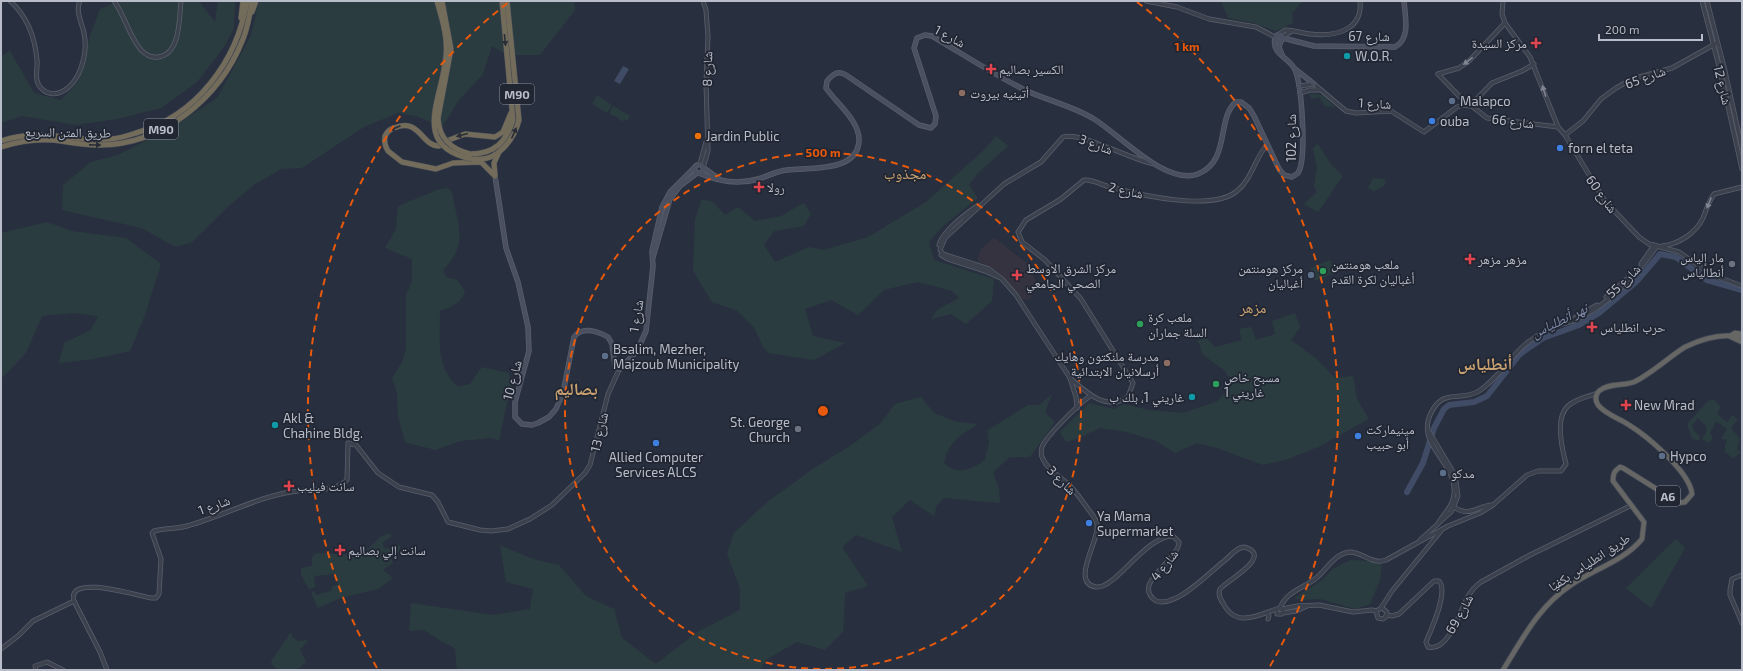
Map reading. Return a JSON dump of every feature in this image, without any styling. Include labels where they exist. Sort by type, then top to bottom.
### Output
[{"type":"highway","points":[[242,1],[242,26]]},
{"type":"highway","name":"طريق المتن السريع","points":[[1,141],[31,134],[86,139],[110,139],[147,130],[161,124],[188,107],[214,80],[232,51],[242,26],[247,1]]},
{"type":"highway","name":"طريق المتن السريع","points":[[1,147],[29,141],[60,141],[98,146],[120,143],[138,140],[175,123],[202,100],[226,73],[244,38],[252,1]]},
{"type":"highway","points":[[249,16],[256,1]]},
{"type":"highway","name":"M90","points":[[437,1],[445,36],[446,54],[443,81],[434,110],[433,126],[436,135],[447,149],[454,153],[471,156],[484,153],[502,142],[510,129],[512,110],[502,1]]},
{"type":"highway","name":"M90","points":[[442,1],[451,49],[438,118],[439,130],[444,138],[455,148],[480,161],[500,151],[512,139],[519,120],[508,1]]},
{"type":"highway","points":[[449,140],[465,134],[495,137],[503,132],[512,110]]},
{"type":"highway","points":[[439,146],[434,145],[409,125],[393,128],[387,132],[385,137],[388,151],[402,162],[436,169],[453,163],[480,161],[487,166],[495,177]]},
{"type":"highway","points":[[495,177],[494,163],[500,151]]},
{"type":"highway","points":[[1730,336],[1742,342]]},
{"type":"highway","points":[[1597,393],[1605,387],[1635,381],[1685,347],[1702,340],[1741,336]]},
{"type":"highway","name":"طريق انطلياس بكفيّا","points":[[1503,670],[1530,625],[1553,598],[1596,569],[1627,552],[1642,539],[1644,522],[1632,504],[1613,481],[1613,475],[1620,467],[1679,503],[1685,502],[1689,499],[1692,492],[1675,465],[1662,451],[1630,425],[1599,406],[1596,400],[1597,393]]},
{"type":"main road","name":"شارع 67","points":[[1280,38],[1314,46],[1395,47],[1400,44],[1405,37],[1404,1]]},
{"type":"main road","name":"شارع 1","points":[[619,370],[638,351],[646,331],[653,258],[670,199],[680,186],[698,173],[713,179],[741,182],[753,180],[781,171],[835,166],[852,158],[858,147],[858,130],[826,86],[827,81],[836,73],[841,72],[846,75],[919,126],[928,128],[933,126],[936,116],[914,48],[917,38],[925,35],[932,36],[1027,91],[1086,114],[1155,164],[1172,173],[1183,176],[1198,174],[1210,167],[1219,150],[1230,109],[1236,102],[1244,103],[1249,108],[1266,146]]},
{"type":"main road","points":[[1280,38],[1279,49],[1283,57],[1314,84]]},
{"type":"main road","name":"شارع 102","points":[[1266,146],[1276,166],[1283,174],[1292,177],[1298,173],[1303,160],[1300,93],[1295,68]]},
{"type":"main road","name":"شارع 1","points":[[653,258],[652,251],[664,202],[673,189],[696,165],[700,164],[721,180]]},
{"type":"main road","points":[[694,168],[698,173],[704,168]]},
{"type":"main road","name":"شارع 10","points":[[495,177],[506,248],[518,282],[528,327],[530,351],[516,402],[515,417],[522,424],[532,425],[549,417],[556,410],[563,393],[574,337],[578,332],[588,330],[608,336],[612,344],[615,366],[619,370]]},
{"type":"street","points":[[10,1],[30,28],[36,55],[36,80],[44,91],[55,94],[65,91],[70,86],[78,73],[83,60],[85,40],[78,9],[80,1]]},
{"type":"street","points":[[114,1],[141,50],[148,56],[154,57],[164,55],[174,46],[179,25],[181,1]]},
{"type":"street","name":"شارع 8","points":[[703,1],[708,20],[708,154],[704,168]]},
{"type":"street","points":[[1146,1],[1177,8],[1209,19],[1256,27],[1280,38],[1292,31],[1311,34],[1344,31],[1357,21],[1360,12],[1360,1]]},
{"type":"street","points":[[1503,1],[1502,14],[1505,23],[1534,64],[1558,127]]},
{"type":"street","name":"شارع 12","points":[[1702,1],[1724,67],[1742,148]]},
{"type":"street","name":"شارع 12","points":[[1707,1],[1742,169]]},
{"type":"street","points":[[1500,30],[1505,23]]},
{"type":"street","points":[[1500,30],[1508,28]]},
{"type":"street","name":"شارع 66","points":[[1500,30],[1469,61],[1449,72],[1438,74],[1470,106],[1485,117],[1492,120],[1558,127]]},
{"type":"street","name":"شارع 65","points":[[1565,135],[1583,121],[1601,100],[1616,88],[1632,79],[1676,66],[1716,44]]},
{"type":"street","points":[[1470,106],[1492,83],[1518,73],[1534,64]]},
{"type":"street","points":[[1299,86],[1314,84],[1321,90]]},
{"type":"street","points":[[1300,93],[1310,90],[1321,90]]},
{"type":"street","name":"شارع 1","points":[[1321,90],[1346,111],[1356,113],[1391,111],[1424,132],[1457,107],[1463,105],[1470,106]]},
{"type":"street","name":"شارع 60","points":[[1558,127],[1565,135],[1605,201],[1639,237],[1657,246]]},
{"type":"street","name":"شارع 3","points":[[1070,378],[1016,295],[1002,279],[985,271],[945,258],[938,249],[940,240],[965,215],[986,200],[1004,184],[1036,166],[1056,143],[1066,136],[1075,136],[1090,140],[1140,162],[1155,164]]},
{"type":"street","name":"شارع 8","points":[[700,164],[707,139]]},
{"type":"street","name":"شارع 2","points":[[1090,396],[1110,403],[1116,403],[1128,397],[1131,392],[1132,381],[1081,299],[1045,260],[1022,242],[1018,232],[1021,226],[1026,220],[1061,199],[1084,180],[1092,180],[1108,187],[1125,191],[1175,200],[1191,201],[1218,199],[1234,194],[1242,187],[1257,158],[1266,146]]},
{"type":"street","points":[[1657,246],[1676,242],[1688,236],[1698,226],[1714,194],[1742,187]]},
{"type":"street","points":[[1675,251],[1676,242]]},
{"type":"street","points":[[1657,246],[1675,251],[1688,258],[1710,274],[1742,286]]},
{"type":"street","name":"شارع 55","points":[[1429,432],[1429,417],[1440,401],[1446,397],[1478,392],[1487,385],[1513,355],[1530,341],[1550,328],[1566,323],[1592,308],[1613,292],[1638,268],[1657,246]]},
{"type":"street","name":"شارع 13","points":[[448,522],[476,530],[491,531],[508,529],[530,520],[547,509],[585,473],[592,460],[608,394],[619,370]]},
{"type":"street","points":[[1070,378],[1090,396]]},
{"type":"street","points":[[1070,378],[1076,397],[1077,408]]},
{"type":"street","points":[[1281,610],[1283,602],[1291,594],[1314,580],[1336,558],[1343,554],[1352,552],[1375,561],[1382,562],[1441,530],[1480,513],[1527,475],[1538,471],[1561,471],[1566,464],[1561,442],[1563,414],[1570,404],[1597,393]]},
{"type":"street","name":"شارع 3","points":[[1088,510],[1070,486],[1046,464],[1042,454],[1042,447],[1048,438],[1090,396]]},
{"type":"street","points":[[1429,432],[1427,433],[1429,440],[1450,473],[1454,484],[1452,502],[1438,525]]},
{"type":"street","points":[[1419,542],[1438,525],[1454,507],[1458,496],[1457,480],[1429,432]]},
{"type":"street","name":"شارع 1","points":[[74,601],[74,591],[83,588],[106,588],[156,598],[159,588],[161,559],[152,533],[154,531],[187,526],[255,501],[291,492],[328,488],[340,485],[347,480],[348,443],[356,446],[378,474],[399,487],[432,496],[438,502],[448,522]]},
{"type":"street","points":[[1454,507],[1462,512],[1468,512],[1493,504]]},
{"type":"street","name":"شارع 69","points":[[1386,615],[1392,616],[1399,614],[1434,581],[1439,581],[1442,587],[1438,613],[1426,642],[1428,647],[1434,647],[1442,642],[1455,627],[1467,599],[1475,587],[1481,582],[1530,555],[1632,504]]},
{"type":"street","name":"شارع 4","points":[[1088,510],[1097,523],[1098,529],[1085,570],[1085,578],[1090,584],[1097,587],[1107,585],[1146,549],[1164,539],[1173,536],[1179,542],[1177,550],[1155,575],[1148,589],[1152,598],[1156,601],[1168,602],[1200,582],[1238,549],[1248,548],[1253,555],[1250,565],[1221,587],[1219,594],[1226,611],[1234,616],[1243,618],[1254,617],[1281,610],[1300,610],[1307,606],[1324,606],[1353,612],[1376,611]]},
{"type":"street","points":[[1381,608],[1386,610],[1386,615],[1383,619],[1379,619],[1376,615],[1376,611],[1381,608],[1392,591],[1441,530]]},
{"type":"street","points":[[1742,575],[1732,579],[1730,590],[1742,623]]},
{"type":"street","points":[[1,649],[18,636],[30,622],[74,601],[100,652],[107,670]]},
{"type":"street","points":[[1268,613],[1268,619]]},
{"type":"street","points":[[36,670],[35,666],[47,662],[63,670]]},
{"type":"shaded area","points":[[119,1],[199,1],[215,22],[218,1],[235,1],[234,28],[224,47],[197,82],[161,108],[117,119],[76,125],[22,116],[1,123],[1,56],[10,51],[34,93],[61,100],[78,82],[90,36],[100,9]]},
{"type":"shaded area","points":[[259,1],[574,1],[575,10],[540,55],[507,55],[492,46],[483,74],[459,100],[442,127],[416,116],[398,113],[364,127],[302,168],[281,169],[255,184],[231,204],[192,242],[176,247],[141,228],[62,210],[63,185],[91,162],[118,155],[174,126],[217,98],[251,35]]},
{"type":"shaded area","points":[[1221,1],[1302,2],[1292,13],[1293,23],[1276,31],[1254,23],[1228,18]]},
{"type":"shaded area","points":[[1309,94],[1323,95],[1335,107],[1325,106],[1319,97],[1311,99]]},
{"type":"shaded area","points":[[597,95],[612,105],[607,113],[592,104]]},
{"type":"shaded area","points":[[613,106],[630,116],[627,121],[624,119],[622,122],[617,117],[609,114]]},
{"type":"shaded area","points":[[996,136],[1008,146],[978,173],[969,185],[978,198],[943,226],[929,242],[934,260],[994,279],[992,301],[966,324],[951,314],[931,319],[937,310],[959,298],[952,291],[918,282],[884,290],[858,315],[831,300],[805,309],[813,336],[845,343],[814,360],[769,353],[763,347],[754,327],[738,311],[712,302],[693,271],[695,219],[702,199],[713,202],[725,215],[738,207],[755,221],[781,216],[804,203],[811,214],[804,226],[774,231],[764,245],[775,262],[809,247],[824,250],[868,237],[926,202],[984,150]]},
{"type":"shaded area","points":[[1318,144],[1330,163],[1343,176],[1318,212],[1304,204],[1317,192],[1314,186],[1317,167],[1313,148]]},
{"type":"shaded area","points":[[1373,178],[1384,179],[1386,183],[1384,186],[1374,191],[1368,188]]},
{"type":"shaded area","points":[[447,188],[452,192],[460,233],[456,251],[443,270],[446,277],[457,280],[465,291],[459,302],[440,311],[440,352],[442,361],[445,370],[458,387],[470,384],[482,367],[509,373],[511,385],[499,440],[490,438],[460,441],[435,450],[405,442],[398,416],[397,393],[392,378],[402,362],[406,348],[406,295],[412,282],[412,259],[385,248],[396,229],[398,206],[437,190]]},
{"type":"shaded area","points":[[47,222],[72,231],[126,238],[161,264],[145,315],[130,351],[94,359],[59,363],[64,343],[91,330],[98,316],[73,313],[42,316],[26,353],[1,379],[1,233]]},
{"type":"shaded area","name":"مركز الشرق الاوسط الصحي الجامعي","points":[[992,239],[996,239],[1028,264],[1038,286],[1029,300],[1020,299],[1008,282],[995,269],[977,261],[981,249]]},
{"type":"shaded area","name":"ملعب هومنتمن أغباليان لكرة القدم","points":[[1330,260],[1335,273],[1315,281],[1310,268]]},
{"type":"shaded area","points":[[1295,313],[1300,327],[1291,340],[1314,357],[1335,378],[1353,376],[1357,399],[1369,419],[1318,447],[1288,459],[1263,465],[1217,448],[1197,443],[1175,453],[1156,441],[1127,432],[1100,428],[1079,438],[1066,442],[1060,432],[1089,403],[1114,409],[1124,404],[1149,410],[1183,413],[1218,401],[1233,384],[1224,370],[1202,354],[1200,345],[1197,341],[1205,336],[1215,347],[1242,340],[1239,329],[1251,327],[1256,340],[1275,334],[1272,321]]},
{"type":"shaded area","points":[[1052,394],[1045,412],[1055,422],[1030,457],[1010,457],[993,472],[999,489],[1000,503],[944,498],[937,505],[934,516],[910,500],[892,517],[902,552],[856,535],[842,547],[868,586],[845,593],[843,632],[825,650],[797,642],[767,659],[760,670],[457,670],[455,648],[424,630],[409,631],[411,603],[493,615],[530,609],[533,589],[506,582],[500,545],[533,559],[559,565],[586,596],[614,609],[622,638],[656,664],[697,632],[740,610],[740,588],[727,554],[734,533],[766,503],[814,468],[850,446],[880,424],[895,404],[921,397],[934,413],[957,422],[978,424],[965,432],[952,444],[944,463],[954,469],[965,470],[985,460],[989,443],[988,430],[1028,405],[1039,405]]},
{"type":"shaded area","points":[[1713,399],[1721,407],[1717,414],[1727,422],[1732,415],[1738,419],[1731,428],[1740,439],[1737,449],[1741,453],[1733,458],[1725,452],[1727,440],[1721,439],[1727,429],[1716,421],[1710,433],[1713,438],[1709,443],[1702,439],[1706,433],[1707,427],[1698,418],[1692,425],[1694,431],[1700,436],[1699,441],[1692,439],[1687,424],[1708,401]]},
{"type":"shaded area","points":[[390,533],[391,537],[382,543],[385,549],[400,545],[400,552],[391,558],[393,563],[384,569],[384,571],[393,578],[378,589],[341,598],[318,608],[311,592],[314,591],[316,595],[331,591],[332,587],[338,585],[336,574],[314,576],[315,587],[309,589],[301,575],[301,568],[312,566],[312,557],[316,553],[357,555],[364,553],[380,537]]},
{"type":"shaded area","points":[[1676,539],[1685,548],[1651,608],[1626,588]]},
{"type":"shaded area","points":[[1351,560],[1369,561],[1382,565],[1380,580],[1370,604],[1355,609],[1320,599],[1302,600],[1294,598],[1321,581],[1334,568]]},
{"type":"shaded area","points":[[291,632],[292,637],[298,641],[308,640],[300,650],[306,662],[297,670],[279,670],[271,664],[272,660]]},
{"type":"water","points":[[623,66],[629,69],[620,84],[614,81]]},
{"type":"waterway","name":"نهر أنطلياس","points":[[1407,492],[1423,463],[1434,428],[1444,409],[1449,405],[1474,402],[1487,396],[1520,354],[1543,338],[1579,325],[1599,313],[1636,282],[1660,254],[1676,257],[1707,280],[1742,290]]},
{"type":"place","name":"مركز السيدة","points":[[1536,43]]},
{"type":"place","name":"W.O.R.","points":[[1347,56]]},
{"type":"place","name":"الكسير بصاليم","points":[[991,69]]},
{"type":"place","name":"أتينيه بيروت","points":[[962,93]]},
{"type":"place","name":"Malapco","points":[[1452,101]]},
{"type":"place","name":"ouba","points":[[1432,121]]},
{"type":"place","name":"Jardin Public","points":[[698,136]]},
{"type":"place","name":"forn el teta","points":[[1560,148]]},
{"type":"place","name":"رولا","points":[[759,187]]},
{"type":"place","name":"مزهر مزهر","points":[[1470,259]]},
{"type":"place","name":"مار إلياس أنطالياس","points":[[1732,264]]},
{"type":"place","name":"ملعب هومنتمن أغباليان لكرة القدم","points":[[1323,271]]},
{"type":"place","name":"مركز الشرق الاوسط الصحي الجامعي","points":[[1017,275]]},
{"type":"place","name":"مركز هومنتمن أغباليان","points":[[1311,275]]},
{"type":"place","name":"ملعب كرة السلة جماران","points":[[1140,324]]},
{"type":"place","name":"حرب انطلياس","points":[[1592,327]]},
{"type":"place","name":"Bsalim, Mezher, Majzoub Municipality","points":[[605,356]]},
{"type":"place","name":"مدرسة ملنكتون وهايك أرسلانيان الابتدائية","points":[[1167,363]]},
{"type":"place","name":"مسبح خاص غاريني 1","points":[[1216,384]]},
{"type":"place","name":"غاريني 1، بلك ب","points":[[1192,397]]},
{"type":"place","name":"New Mrad","points":[[1626,405]]},
{"type":"place","name":"Akl & Chahine Bldg.","points":[[275,425]]},
{"type":"place","name":"St. George Church","points":[[798,429]]},
{"type":"place","name":"مينيماركت أبو حبيب","points":[[1358,436]]},
{"type":"place","name":"Allied Computer Services ALCS","points":[[656,443]]},
{"type":"place","name":"Hypco","points":[[1662,456]]},
{"type":"place","name":"مدكو","points":[[1443,473]]},
{"type":"place","name":"سانت فيليب","points":[[289,486]]},
{"type":"place","name":"Ya Mama Supermarket","points":[[1089,523]]},
{"type":"place","name":"سانت إلي بصاليم","points":[[340,550]]},
{"type":"district","name":"مجذوب","points":[[905,173]]},
{"type":"district","name":"مزهر","points":[[1253,307]]},
{"type":"district","name":"أنطلياس","points":[[1485,363]]},
{"type":"district","name":"بصاليم","points":[[576,388]]}]
